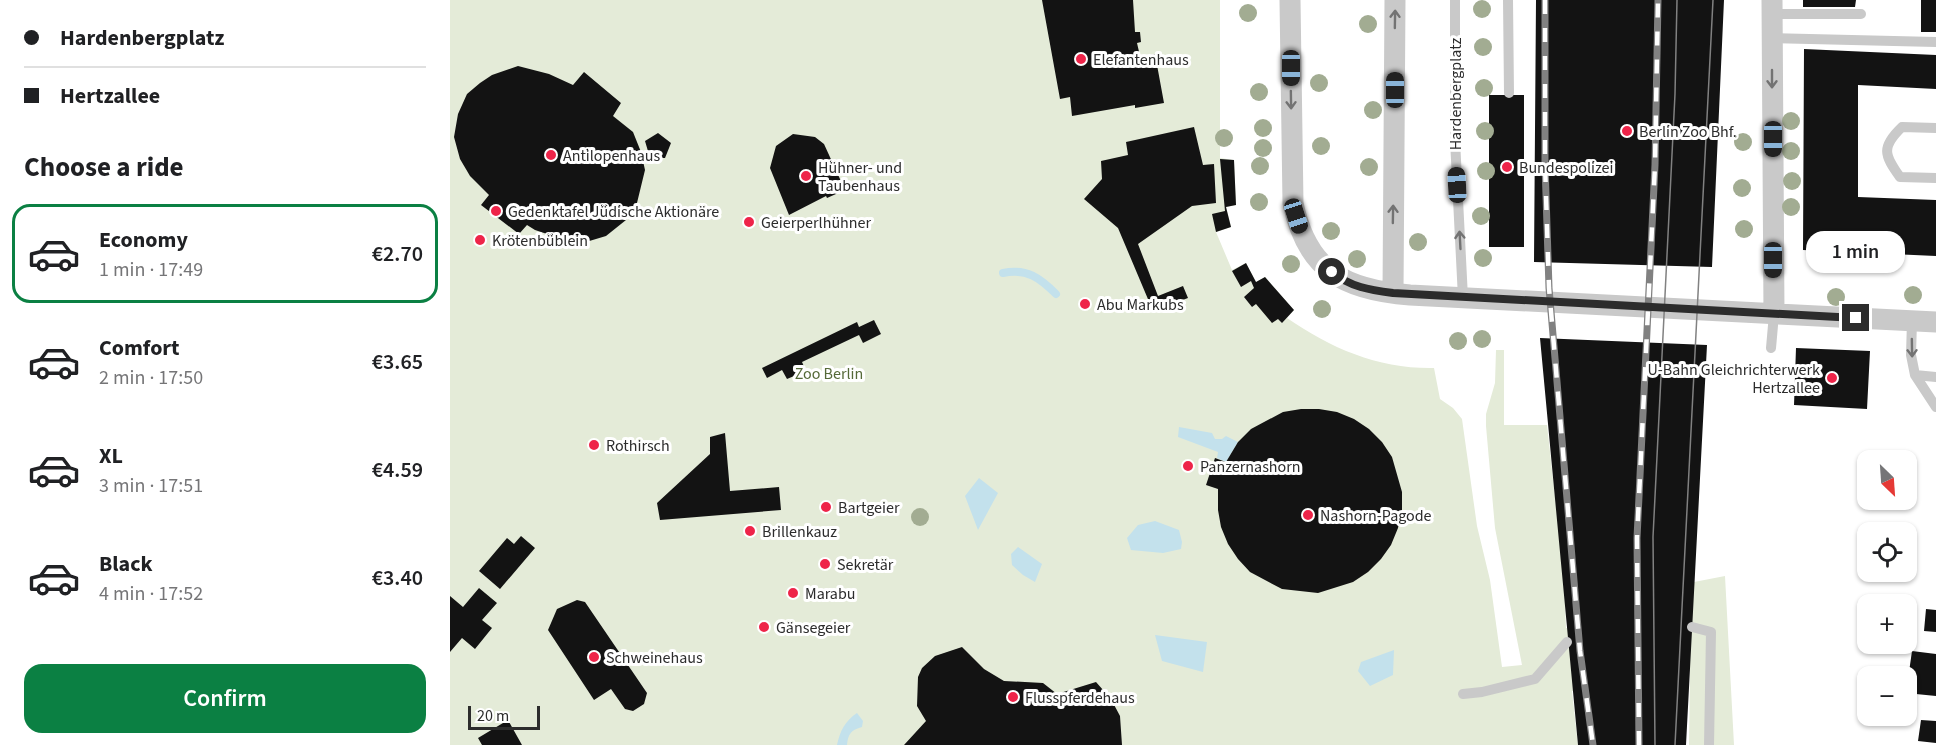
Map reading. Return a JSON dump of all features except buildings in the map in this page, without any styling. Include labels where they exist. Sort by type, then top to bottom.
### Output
[{"type":"street","points":[[1290,0],[1293,203],[1301,230],[1321,262],[1343,281],[1365,289],[1393,293],[1463,298],[1936,322]]},
{"type":"street","points":[[1393,293],[1395,0]]},
{"type":"street","points":[[1772,7],[1774,314]]},
{"type":"lane","name":"Hardenbergplatz","points":[[1455,0],[1455,140],[1463,298]]},
{"type":"lane","points":[[1508,0],[1509,93]]},
{"type":"lane","points":[[1772,7],[1861,14]]},
{"type":"lane","points":[[1772,38],[1936,42]]},
{"type":"lane","points":[[1936,128],[1902,127],[1891,138],[1887,148],[1888,160],[1900,177],[1936,178]]},
{"type":"lane","points":[[1771,348],[1774,314]]},
{"type":"lane","points":[[1912,321],[1911,355],[1919,376],[1936,407]]},
{"type":"lane","points":[[1919,376],[1936,377]]},
{"type":"lane","points":[[1919,376],[1936,386]]},
{"type":"lane","points":[[1692,627],[1711,632],[1709,745]]},
{"type":"lane","points":[[1463,694],[1535,679],[1567,642]]},
{"type":"green space","name":"Zoo Berlin","points":[[450,0],[1220,0],[1220,158],[1234,160],[1236,205],[1226,207],[1231,227],[1216,232],[1232,270],[1246,263],[1256,282],[1265,277],[1294,310],[1287,318],[1339,348],[1394,365],[1434,368],[1440,399],[1453,408],[1462,419],[1477,526],[1490,580],[1502,667],[1522,665],[1495,528],[1486,426],[1486,414],[1495,383],[1496,350],[1504,350],[1504,425],[1547,425],[1564,577],[1566,628],[1584,628],[1694,582],[1725,576],[1734,745],[1689,745],[1690,671],[1572,691],[1578,745],[450,745]]},
{"type":"water","points":[[1179,427],[1212,433],[1215,439],[1222,439],[1226,436],[1238,442],[1226,462],[1217,458],[1218,452],[1178,437]]},
{"type":"water","points":[[979,478],[998,493],[978,530],[965,496]]},
{"type":"water","points":[[1155,521],[1179,530],[1181,549],[1163,553],[1131,550],[1127,538],[1138,525]]},
{"type":"water","points":[[1018,547],[1042,564],[1035,582],[1012,565],[1011,554]]},
{"type":"water","points":[[1155,635],[1207,642],[1203,672],[1162,661]]},
{"type":"water","points":[[1394,650],[1393,675],[1370,686],[1358,671],[1361,662]]},
{"type":"water","points":[[857,713],[863,721],[862,727],[851,733],[847,745],[837,745],[849,719]]},
{"type":"waterway","points":[[1003,273],[1026,273],[1044,283],[1056,294]]},
{"type":"tram line","points":[[1655,745],[1653,537],[1675,94],[1677,0]]},
{"type":"tram line","points":[[1675,745],[1713,0]]},
{"type":"railway","points":[[1545,0],[1545,164],[1549,288],[1580,651],[1593,745]]},
{"type":"railway","points":[[1639,745],[1637,538],[1655,165],[1658,0]]},
{"type":"place","name":"Elefantenhaus","points":[[1081,59]]},
{"type":"place","name":"Berlin Zoo Bhf.","points":[[1627,131]]},
{"type":"place","name":"Antilopenhaus","points":[[551,155]]},
{"type":"place","name":"Bundespolizei","points":[[1507,167]]},
{"type":"place","name":"Hühner- und Taubenhaus","points":[[806,176]]},
{"type":"place","name":"Gedenktafel Jüdische Aktionäre","points":[[496,211]]},
{"type":"place","name":"Geierperlhühner","points":[[749,222]]},
{"type":"place","name":"Krötenbüblein","points":[[480,240]]},
{"type":"place","name":"Abu Markubs","points":[[1085,304]]},
{"type":"place","name":"U-Bahn Gleichrichterwerk Hertzallee","points":[[1832,378]]},
{"type":"place","name":"Rothirsch","points":[[594,445]]},
{"type":"place","name":"Panzernashorn","points":[[1188,466]]},
{"type":"place","name":"Bartgeier","points":[[826,507]]},
{"type":"place","name":"Nashorn-Pagode","points":[[1308,515]]},
{"type":"place","name":"Brillenkauz","points":[[750,531]]},
{"type":"place","name":"Sekretär","points":[[825,564]]},
{"type":"place","name":"Marabu","points":[[793,593]]},
{"type":"place","name":"Gänsegeier","points":[[764,627]]},
{"type":"place","name":"Schweinehaus","points":[[594,657]]},
{"type":"place","name":"Flusspferdehaus","points":[[1013,697]]},
{"type":"route","points":[[1332,272],[1343,281],[1365,289],[1393,293],[1614,307],[1856,318]]}]
